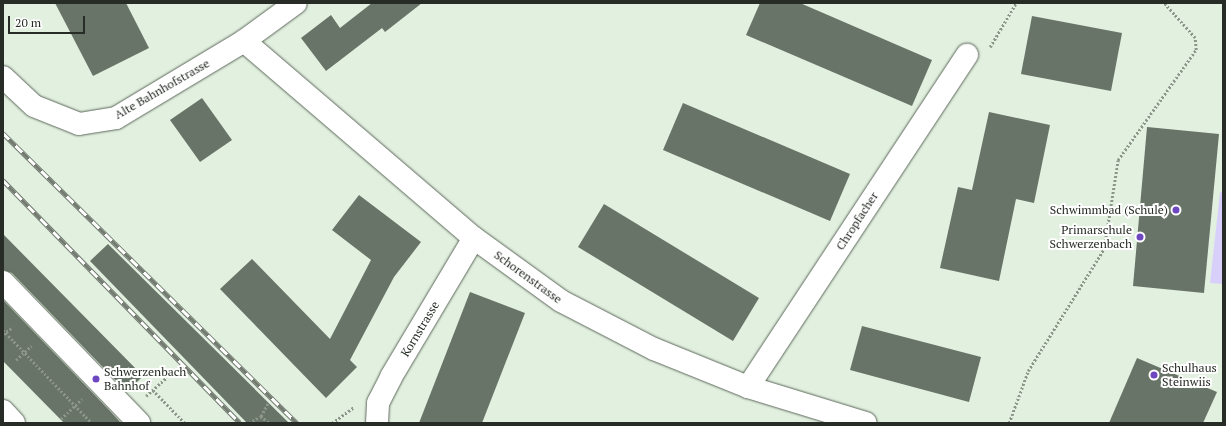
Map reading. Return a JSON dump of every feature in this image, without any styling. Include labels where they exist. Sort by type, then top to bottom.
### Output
[{"type":"street","name":"Alte Bahnhofstrasse","points":[[3,77],[34,106],[79,124],[116,118],[244,41],[296,3]]},
{"type":"street","name":"Schorenstrasse","points":[[244,41],[474,238],[561,301],[654,349],[748,387],[866,423]]},
{"type":"street","name":"Chropfacher","points":[[748,387],[967,55]]},
{"type":"street","name":"Kornstrasse","points":[[377,423],[378,403],[391,377],[474,238]]},
{"type":"street","points":[[3,282],[139,423]]},
{"type":"street","points":[[3,411],[14,423]]},
{"type":"path","points":[[967,55],[980,62],[1016,3]]},
{"type":"path","points":[[1009,423],[1028,371],[1104,249],[1118,160],[1196,50],[1196,38],[1164,3]]},
{"type":"path","points":[[12,328],[4,332],[92,423]]},
{"type":"path","points":[[16,360],[33,344]]},
{"type":"path","points":[[143,399],[166,378]]},
{"type":"path","points":[[153,390],[185,423]]},
{"type":"path","points":[[61,418],[82,399]]},
{"type":"path","points":[[249,423],[261,416],[268,403]]},
{"type":"path","points":[[332,423],[353,407]]},
{"type":"path","points":[[261,416],[268,423]]},
{"type":"shaded area","points":[[1220,192],[1223,193],[1223,284],[1210,283]]},
{"type":"building","points":[[55,3],[126,3],[149,48],[93,76]]},
{"type":"building","points":[[372,3],[422,3],[385,32],[382,28],[326,71],[301,38],[331,15],[340,28]]},
{"type":"building","points":[[760,3],[800,3],[932,60],[912,106],[746,35]]},
{"type":"building","points":[[1032,16],[1122,33],[1111,91],[1021,74]]},
{"type":"building","points":[[202,98],[232,140],[200,162],[170,120]]},
{"type":"building","points":[[683,103],[850,174],[830,221],[663,150]]},
{"type":"building","points":[[989,112],[1050,125],[1034,203],[1016,199],[999,281],[940,268],[958,187],[972,190]]},
{"type":"building","name":"Schwimmbad (Schule)","points":[[1147,127],[1219,134],[1204,293],[1133,286]]},
{"type":"building","points":[[359,195],[421,242],[394,277],[350,360],[357,367],[326,398],[220,289],[252,259],[330,339],[371,260],[332,230]]},
{"type":"building","points":[[604,204],[759,298],[733,341],[578,247]]},
{"type":"building","points":[[3,234],[143,376],[127,392],[12,273],[3,270]]},
{"type":"building","points":[[108,244],[289,423],[247,423],[90,261]]},
{"type":"building","points":[[470,292],[525,313],[482,423],[419,423]]},
{"type":"building","points":[[3,300],[121,423],[64,423],[3,361]]},
{"type":"building","points":[[862,326],[981,357],[969,402],[850,370]]},
{"type":"building","name":"Schulhaus Steinwiis","points":[[1137,358],[1217,392],[1203,423],[1109,423]]},
{"type":"railway","points":[[3,133],[297,423]]},
{"type":"railway","points":[[3,180],[240,423]]},
{"type":"place","name":"Schwimmbad (Schule)","points":[[1176,210]]},
{"type":"place","name":"Primarschule Schwerzenbach","points":[[1140,237]]},
{"type":"place","name":"Schulhaus Steinwiis","points":[[1154,375]]},
{"type":"place","name":"Schwerzenbach Bahnhof","points":[[96,379]]}]
